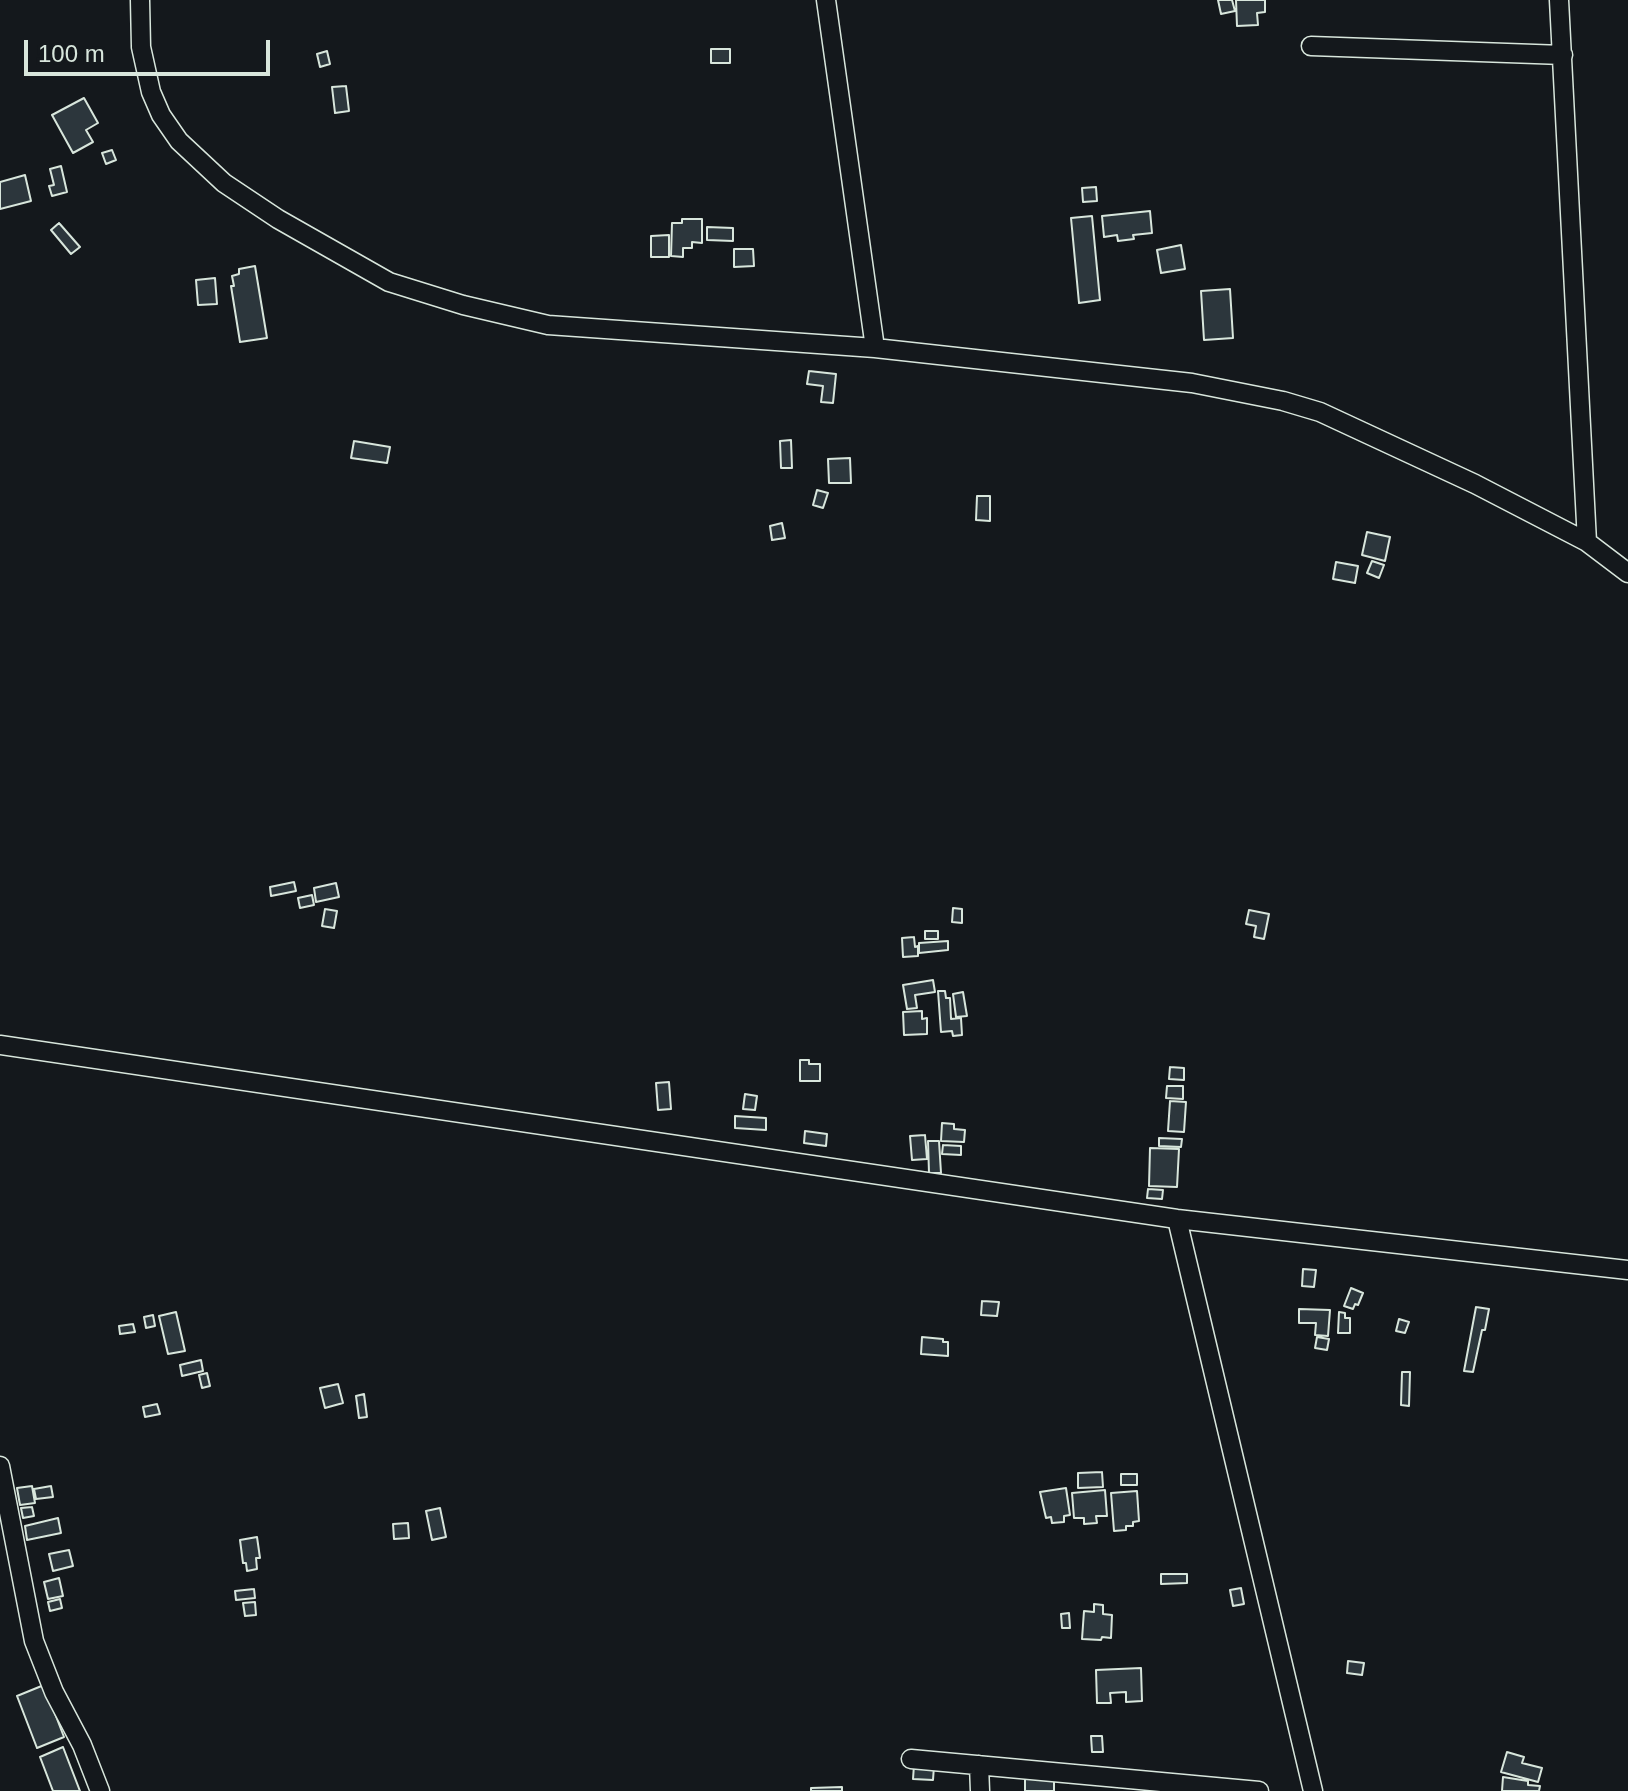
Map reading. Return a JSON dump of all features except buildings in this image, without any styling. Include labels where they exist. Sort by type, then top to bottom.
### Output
[{"type":"street","points":[[140,0],[141,47],[151,92],[161,115],[179,141],[224,183],[278,219],[389,282],[463,305],[548,325],[875,348],[1192,383],[1283,401],[1320,412],[1364,431],[1475,484],[1587,542],[1628,573]]},
{"type":"street","points":[[826,0],[875,348]]},
{"type":"street","points":[[1559,0],[1587,542]]},
{"type":"street","points":[[1311,46],[1563,55]]},
{"type":"street","points":[[0,1045],[1177,1219],[1628,1270]]},
{"type":"street","points":[[1177,1219],[1313,1791]]},
{"type":"street","points":[[0,1466],[34,1641],[100,1791]]},
{"type":"street","points":[[911,1759],[1259,1791]]},
{"type":"street","points":[[979,1765],[980,1791]]}]
